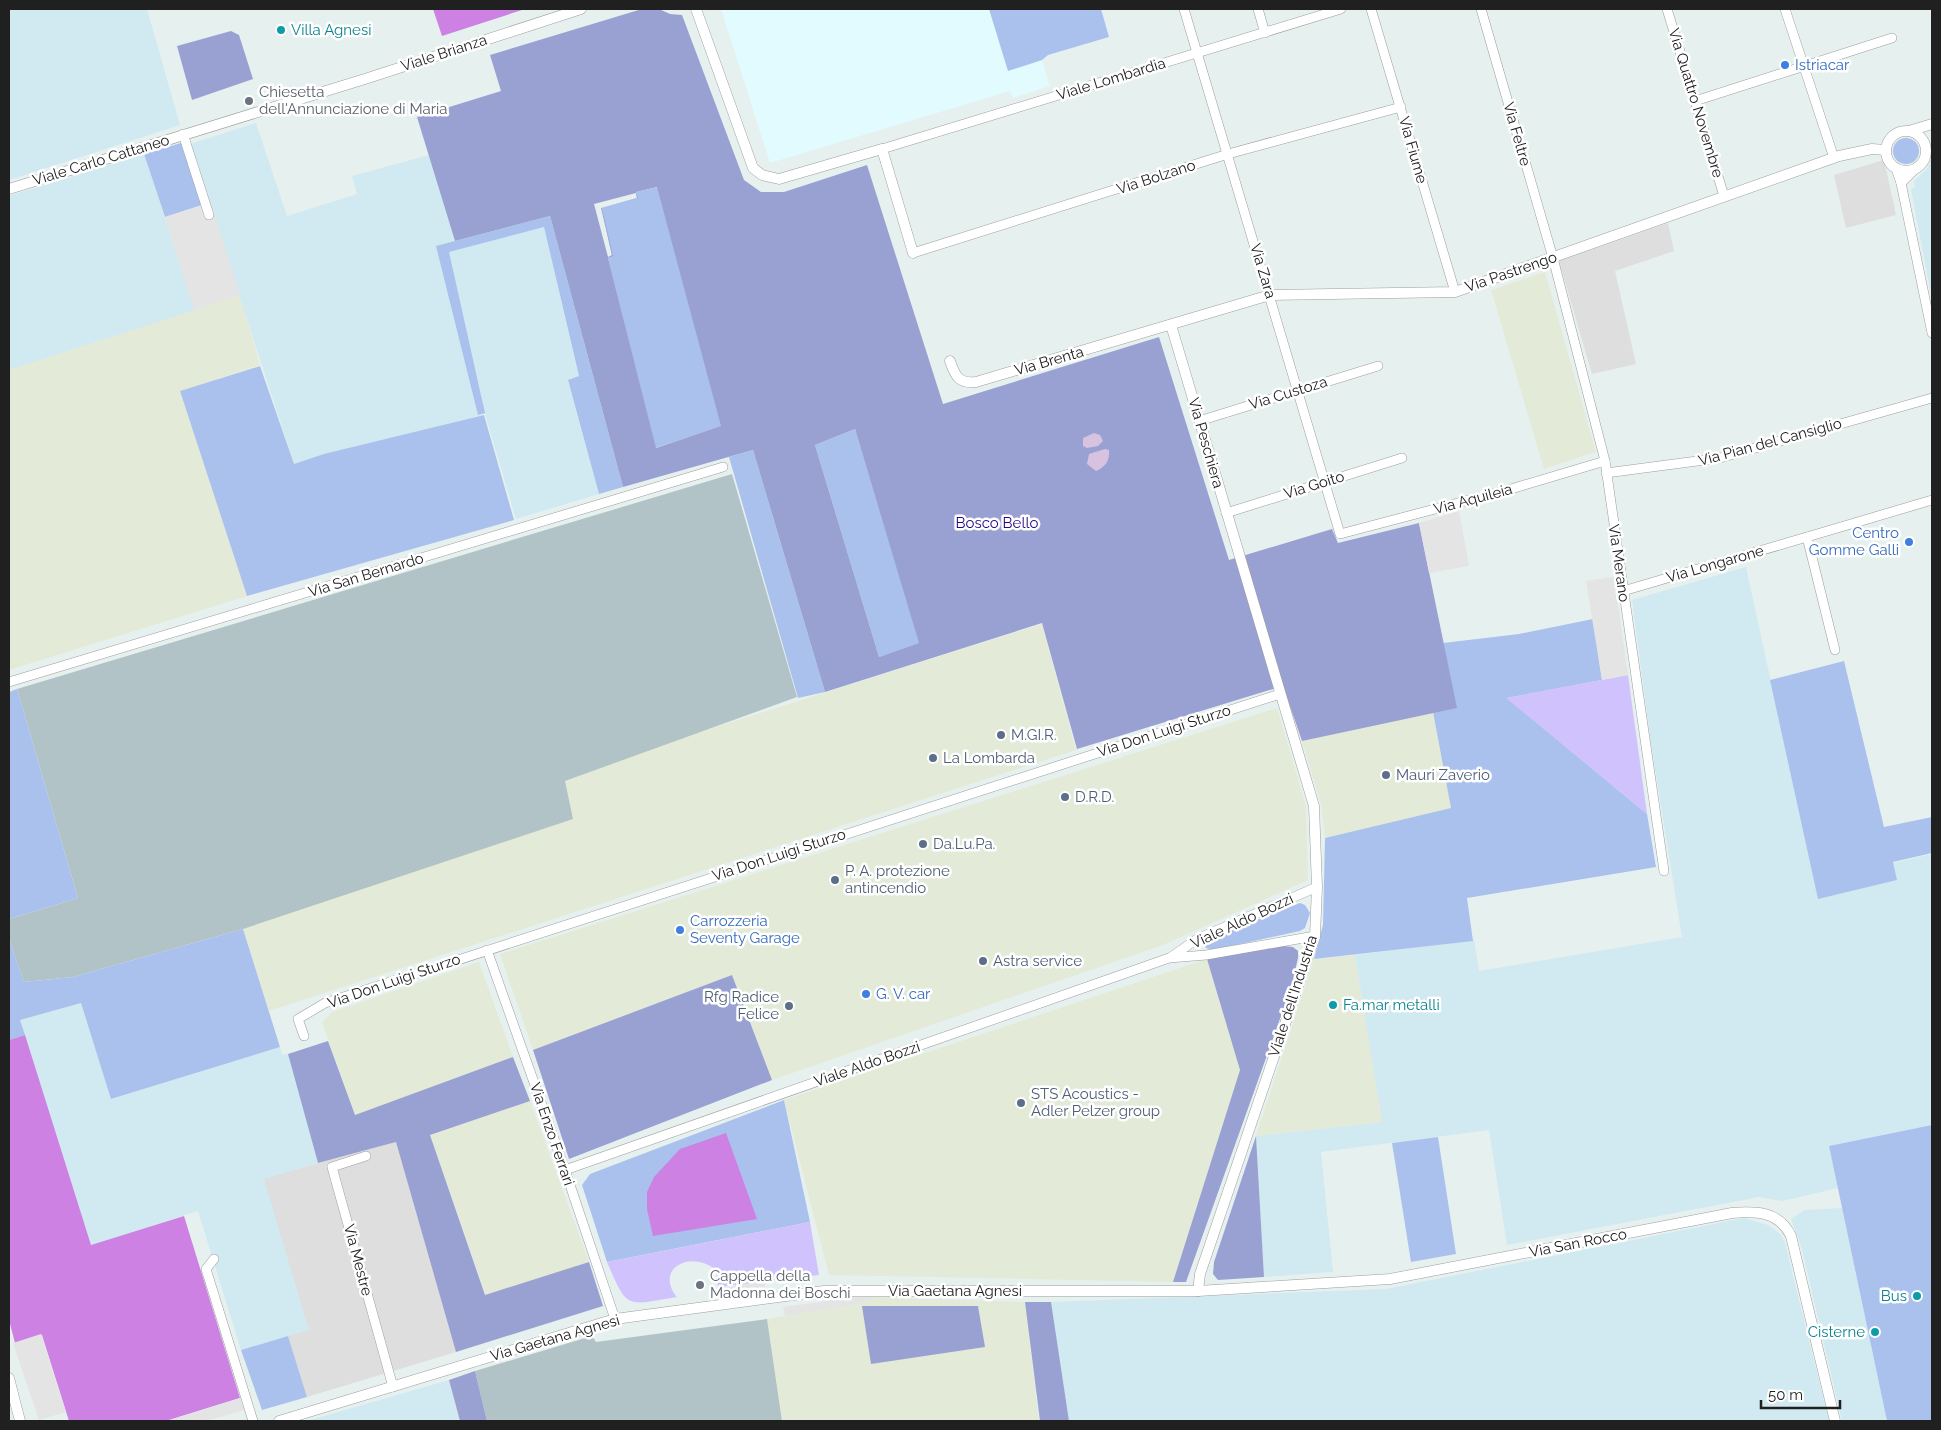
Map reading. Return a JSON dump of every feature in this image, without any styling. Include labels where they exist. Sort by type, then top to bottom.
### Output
[{"type":"street","name":"Viale Brianza","points":[[188,133],[368,78],[581,9]]},
{"type":"street","points":[[696,9],[753,168],[771,179],[786,178],[882,149],[913,253]]},
{"type":"street","name":"Via Zara","points":[[1184,9],[1340,534]]},
{"type":"street","points":[[1258,9],[1265,33]]},
{"type":"street","name":"Viale Lombardia","points":[[882,149],[1265,33],[1312,13],[1341,9]]},
{"type":"street","name":"Via Fiume","points":[[1371,9],[1455,292]]},
{"type":"street","name":"Via Feltre","points":[[1481,9],[1553,258]]},
{"type":"street","name":"Via Quattro Novembre","points":[[1667,9],[1724,196]]},
{"type":"street","points":[[1785,9],[1834,158]]},
{"type":"street","points":[[1695,101],[1892,38]]},
{"type":"street","name":"Via Bolzano","points":[[913,253],[1228,154],[1401,108]]},
{"type":"street","points":[[1932,124],[1909,131],[1897,132],[1892,136],[1886,150],[1887,158],[1896,168],[1901,184],[1932,333]]},
{"type":"street","points":[[1909,131],[1923,139],[1926,151]]},
{"type":"street","name":"Viale Carlo Cattaneo","points":[[9,189],[188,133]]},
{"type":"street","points":[[188,133],[209,215]]},
{"type":"street","name":"Via Pastrengo","points":[[1160,329],[1270,295],[1455,292],[1850,153],[1892,136]]},
{"type":"street","points":[[1901,184],[1925,158],[1932,136]]},
{"type":"street","name":"Via Pastrengo","points":[[1850,153],[1872,149],[1886,150]]},
{"type":"street","points":[[1896,168],[1911,170],[1917,167]]},
{"type":"street","name":"Via Merano","points":[[1553,258],[1606,472],[1664,871]]},
{"type":"street","name":"Via Peschiera","points":[[1171,325],[1280,694]]},
{"type":"street","name":"Via Brenta","points":[[950,361],[955,376],[965,383],[976,382],[1160,329]]},
{"type":"street","name":"Via Custoza","points":[[1199,421],[1378,366]]},
{"type":"street","name":"Via Pian del Cansiglio","points":[[1606,472],[1720,458],[1932,398]]},
{"type":"street","name":"Via Goito","points":[[1226,512],[1402,458]]},
{"type":"street","name":"Via Aquileia","points":[[1340,534],[1511,489],[1604,461]]},
{"type":"street","name":"Via San Bernardo","points":[[9,682],[723,467]]},
{"type":"street","name":"Via Longarone","points":[[1623,591],[1932,500]]},
{"type":"street","points":[[1807,537],[1835,650]]},
{"type":"street","name":"Viale dell'Industria","points":[[1198,1291],[1200,1274],[1314,936],[1316,886],[1314,806],[1280,694]]},
{"type":"street","name":"Via Don Luigi Sturzo","points":[[304,1036],[298,1019],[325,1003],[1280,694]]},
{"type":"street","name":"Viale Aldo Bozzi","points":[[1169,958],[1197,939],[1316,886]]},
{"type":"street","name":"Viale Aldo Bozzi","points":[[565,1170],[1169,958],[1206,955],[1314,936]]},
{"type":"street","name":"Via Enzo Ferrari","points":[[486,950],[565,1170],[615,1319]]},
{"type":"street","name":"Via Mestre","points":[[366,1156],[332,1167],[393,1387]]},
{"type":"street","name":"Via San Rocco","points":[[1198,1291],[1390,1279],[1732,1213],[1764,1213],[1781,1222],[1791,1236],[1835,1421]]},
{"type":"street","points":[[214,1259],[206,1269],[253,1421]]},
{"type":"street","name":"Via Gaetana Agnesi","points":[[279,1421],[615,1319],[824,1290],[1198,1291]]},
{"type":"street","points":[[9,1378],[20,1421]]},
{"type":"shaded area","points":[[9,9],[147,9],[180,125],[9,180]]},
{"type":"shaded area","points":[[433,9],[525,9],[442,36]]},
{"type":"shaded area","points":[[721,9],[989,9],[1008,70],[1042,60],[1050,86],[1013,98],[1010,91],[770,163]]},
{"type":"shaded area","points":[[989,9],[1101,9],[1109,37],[1048,55],[1042,60],[1008,71]]},
{"type":"shaded area","points":[[256,123],[287,216],[357,194],[352,176],[429,155],[455,241],[436,247],[483,402],[448,252],[544,227],[579,377],[568,381],[599,494],[516,519],[485,414],[294,464],[190,144]]},
{"type":"shaded area","points":[[1906,138],[1915,142],[1919,151],[1915,160],[1906,164],[1897,160],[1893,151],[1897,142]]},
{"type":"shaded area","points":[[181,143],[202,205],[165,217],[144,154]]},
{"type":"shaded area","points":[[144,154],[195,310],[9,370],[9,196]]},
{"type":"shaded area","points":[[1932,157],[1932,300],[1911,189],[1915,187],[1914,181],[1927,169]]},
{"type":"shaded area","points":[[1884,160],[1896,215],[1846,228],[1834,175]]},
{"type":"shaded area","points":[[658,187],[722,426],[655,448],[608,258],[612,256],[602,208],[637,198],[636,192]]},
{"type":"shaded area","points":[[211,203],[240,295],[194,310],[165,217]]},
{"type":"shaded area","points":[[550,216],[623,487],[599,494],[568,380],[579,376],[544,227],[449,252],[485,413],[478,415],[436,246]]},
{"type":"shaded area","points":[[1668,223],[1674,251],[1615,271],[1636,364],[1592,374],[1559,261]]},
{"type":"shaded area","points":[[1545,272],[1596,452],[1544,469],[1491,290]]},
{"type":"shaded area","points":[[240,295],[260,365],[180,391],[247,596],[9,670],[9,369]]},
{"type":"shaded area","points":[[260,366],[294,464],[324,454],[484,415],[514,520],[247,596],[180,391]]},
{"type":"shaded area","points":[[855,429],[920,643],[879,657],[815,445]]},
{"type":"shaded area","points":[[1094,433],[1100,435],[1103,441],[1098,446],[1087,448],[1083,446],[1083,438]]},
{"type":"shaded area","points":[[1105,449],[1109,450],[1108,460],[1102,468],[1096,471],[1087,464],[1089,454]]},
{"type":"shaded area","points":[[753,450],[825,692],[798,698],[729,457]]},
{"type":"shaded area","points":[[732,474],[797,697],[565,781],[573,819],[243,929],[73,977],[24,982],[9,939],[9,919],[78,898],[17,689]]},
{"type":"shaded area","points":[[1459,511],[1469,566],[1429,573],[1419,523]]},
{"type":"shaded area","points":[[1746,567],[1818,898],[1897,880],[1893,863],[1932,854],[1932,1125],[1829,1146],[1838,1188],[1782,1201],[1759,1197],[1507,1245],[1489,1130],[1321,1152],[1333,1272],[1264,1277],[1256,1136],[1382,1122],[1355,955],[1474,940],[1479,971],[1682,937],[1650,737],[1632,600]]},
{"type":"shaded area","points":[[1614,577],[1628,675],[1602,680],[1586,581]]},
{"type":"shaded area","points":[[1593,619],[1602,680],[1507,698],[1647,814],[1656,867],[1467,898],[1473,941],[1314,959],[1323,925],[1325,838],[1451,808],[1433,712],[1456,707],[1443,643],[1519,634]]},
{"type":"shaded area","points":[[1042,624],[1076,750],[269,1011],[243,929],[573,819],[564,781],[684,737]]},
{"type":"shaded area","points":[[1844,661],[1884,827],[1932,817],[1932,853],[1893,862],[1897,880],[1818,899],[1770,680]]},
{"type":"shaded area","points":[[1628,675],[1647,814],[1506,698]]},
{"type":"shaded area","points":[[17,689],[78,898],[9,919],[9,692]]},
{"type":"shaded area","points":[[1277,708],[1306,806],[1308,880],[1163,945],[772,1080],[732,975],[533,1050],[500,954]]},
{"type":"shaded area","points":[[1433,712],[1451,808],[1325,838],[1321,804],[1302,741]]},
{"type":"shaded area","points":[[1300,903],[1305,905],[1310,913],[1305,928],[1300,931],[1213,950],[1206,948],[1204,944],[1208,939]]},
{"type":"shaded area","points":[[243,929],[280,1047],[111,1099],[81,1003],[20,1020],[25,1035],[9,1040],[9,939],[24,982],[73,977]]},
{"type":"shaded area","points":[[1355,955],[1382,1122],[1256,1136],[1314,959]]},
{"type":"shaded area","points":[[1207,959],[1240,1070],[1173,1282],[829,1275],[784,1100]]},
{"type":"shaded area","points":[[479,962],[513,1057],[355,1115],[322,1022],[332,1012]]},
{"type":"shaded area","points":[[81,1003],[112,1099],[280,1047],[282,1055],[288,1054],[318,1163],[264,1179],[309,1330],[241,1350],[198,1211],[91,1245],[20,1020]]},
{"type":"shaded area","points":[[25,1035],[91,1245],[184,1216],[240,1398],[166,1421],[69,1421],[42,1335],[15,1343],[9,1320],[9,1040]]},
{"type":"shaded area","points":[[784,1100],[810,1222],[607,1262],[582,1185],[590,1174]]},
{"type":"shaded area","points":[[530,1101],[589,1262],[486,1296],[430,1135]]},
{"type":"shaded area","points":[[1932,1125],[1932,1421],[1887,1421],[1829,1146]]},
{"type":"shaded area","points":[[726,1133],[757,1219],[653,1236],[647,1209],[647,1192],[654,1177],[680,1149]]},
{"type":"shaded area","points":[[1438,1137],[1456,1254],[1411,1262],[1392,1143]]},
{"type":"shaded area","points":[[396,1142],[456,1352],[307,1397],[288,1336],[264,1178]]},
{"type":"shaded area","points":[[1842,1208],[1887,1421],[1842,1421],[1802,1249],[1791,1219],[1805,1210]]},
{"type":"shaded area","points":[[1744,1218],[1768,1225],[1780,1234],[1785,1243],[1829,1421],[1069,1421],[1051,1302],[1386,1289]]},
{"type":"shaded area","points":[[810,1222],[819,1275],[718,1287],[716,1270],[696,1261],[686,1262],[678,1265],[672,1271],[670,1278],[671,1287],[677,1297],[638,1302],[631,1301],[625,1297],[607,1262]]},
{"type":"shaded area","points":[[765,1282],[765,1287],[716,1294],[715,1288]]},
{"type":"shaded area","points":[[856,1297],[872,1297],[859,1304],[785,1316],[783,1307]]},
{"type":"shaded area","points":[[872,1297],[1025,1302],[1039,1421],[782,1421],[767,1319],[858,1304]]},
{"type":"shaded area","points":[[767,1319],[782,1421],[487,1421],[475,1371],[592,1336],[596,1342]]},
{"type":"shaded area","points":[[41,1334],[66,1412],[39,1420],[13,1343]]},
{"type":"shaded area","points":[[288,1336],[307,1397],[262,1410],[241,1350]]},
{"type":"shaded area","points":[[449,1380],[460,1421],[307,1421]]},
{"type":"shaded area","points":[[240,1398],[244,1410],[206,1421],[166,1421]]},
{"type":"green space","name":"Bosco Bello","points":[[642,9],[659,9],[670,14],[682,15],[744,180],[761,192],[784,192],[867,165],[943,404],[1159,337],[1229,560],[1332,529],[1338,543],[1419,523],[1457,708],[1302,741],[1283,686],[1077,749],[1042,623],[825,692],[753,450],[623,487],[550,216],[455,241],[417,117],[501,91],[490,55]],"holes":[[[657,187],[721,426],[656,448],[608,258],[613,256],[602,208],[638,198],[636,192]],[[636,193],[637,198],[601,208],[612,255],[608,257],[594,204]],[[855,429],[919,643],[879,657],[815,445]]]},
{"type":"green space","points":[[231,31],[239,35],[253,79],[192,100],[177,46]]},
{"type":"green space","points":[[1283,946],[1293,947],[1298,951],[1291,988],[1186,1282],[1173,1282],[1240,1070],[1207,959]]},
{"type":"green space","points":[[732,975],[772,1080],[569,1159],[533,1050]]},
{"type":"green space","points":[[328,1041],[355,1115],[513,1057],[530,1101],[430,1135],[485,1295],[589,1262],[603,1306],[456,1352],[396,1142],[318,1163],[288,1054]]},
{"type":"green space","points":[[1256,1136],[1264,1277],[1218,1280],[1213,1274],[1214,1262]]},
{"type":"green space","points":[[1025,1302],[1051,1302],[1069,1421],[1040,1421]]},
{"type":"green space","points":[[862,1306],[978,1306],[985,1347],[871,1364]]},
{"type":"green space","points":[[475,1371],[487,1421],[460,1421],[449,1380]]},
{"type":"place","name":"Villa Agnesi","points":[[281,30]]},
{"type":"place","name":"Istriacar","points":[[1785,65]]},
{"type":"place","name":"Chiesetta dell'Annunciazione di Maria","points":[[249,101]]},
{"type":"place","name":"Centro Gomme Galli","points":[[1909,542]]},
{"type":"place","name":"M.GI.R.","points":[[1001,735]]},
{"type":"place","name":"La Lombarda","points":[[933,758]]},
{"type":"place","name":"Mauri Zaverio","points":[[1386,775]]},
{"type":"place","name":"D.R.D.","points":[[1065,797]]},
{"type":"place","name":"Da.Lu.Pa.","points":[[923,844]]},
{"type":"place","name":"P. A. protezione antincendio","points":[[835,880]]},
{"type":"place","name":"Carrozzeria Seventy Garage","points":[[680,930]]},
{"type":"place","name":"Astra service","points":[[983,961]]},
{"type":"place","name":"G. V. car","points":[[866,994]]},
{"type":"place","name":"Fa.mar metalli","points":[[1333,1005]]},
{"type":"place","name":"Rfg Radice Felice","points":[[789,1006]]},
{"type":"place","name":"STS Acoustics - Adler Pelzer group","points":[[1021,1103]]},
{"type":"place","name":"Cappella della Madonna dei Boschi","points":[[700,1285]]},
{"type":"place","name":"Bus","points":[[1917,1296]]},
{"type":"place","name":"Cisterne","points":[[1875,1332]]}]
